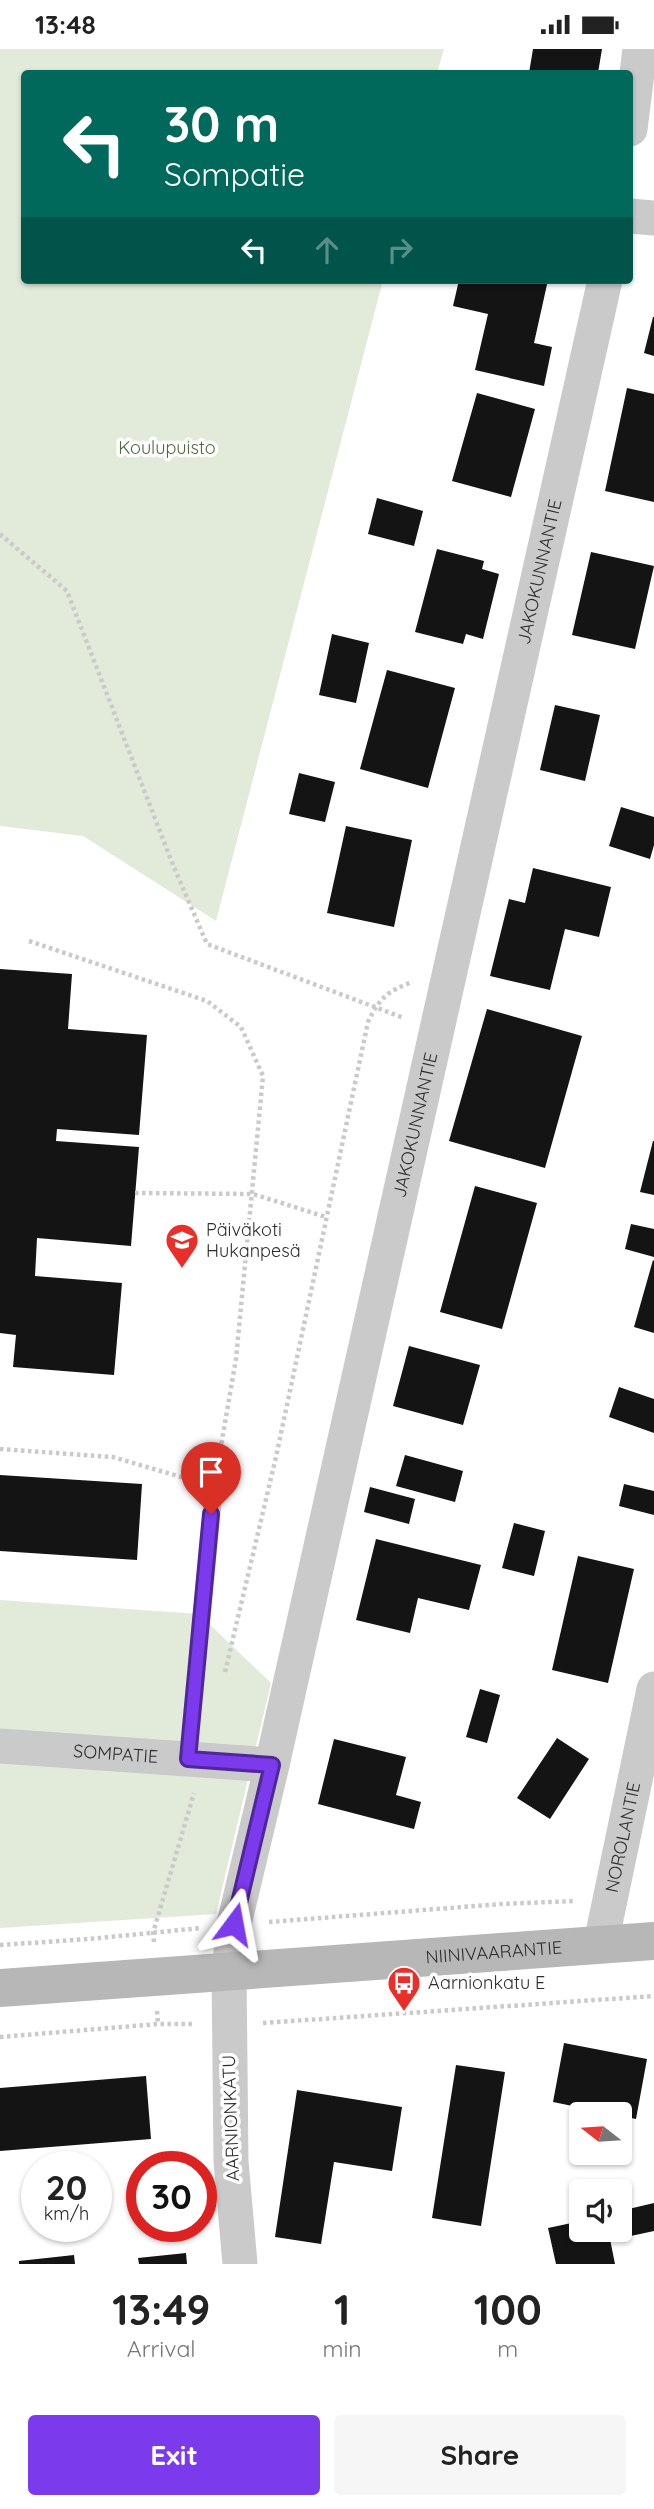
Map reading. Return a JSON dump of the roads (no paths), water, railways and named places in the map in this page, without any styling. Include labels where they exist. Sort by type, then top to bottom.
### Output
[{"type":"main road","name":"NIINIVAARANTIE","points":[[0,1988],[654,1941]]},
{"type":"street","points":[[633,105],[640,49]]},
{"type":"street","points":[[633,216],[654,218]]},
{"type":"street","name":"JAKOKUNNANTIE","points":[[229,1971],[234,1924],[604,284]]},
{"type":"street","name":"NOROLANTIE","points":[[601,1943],[654,1689]]},
{"type":"street","name":"SOMPATIE","points":[[0,1746],[272,1765]]},
{"type":"street","name":"AARNIONKATU","points":[[229,1971],[231,2161],[240,2264]]},
{"type":"lane","points":[[196,1759],[214,1487]]},
{"type":"place","name":"Päiväkoti Hukanpesä","points":[[182,1270]]},
{"type":"place","name":"Aarnionkatu E","points":[[404,2013]]},
{"type":"park label","name":"Koulupuisto","points":[[167,448]]}]
